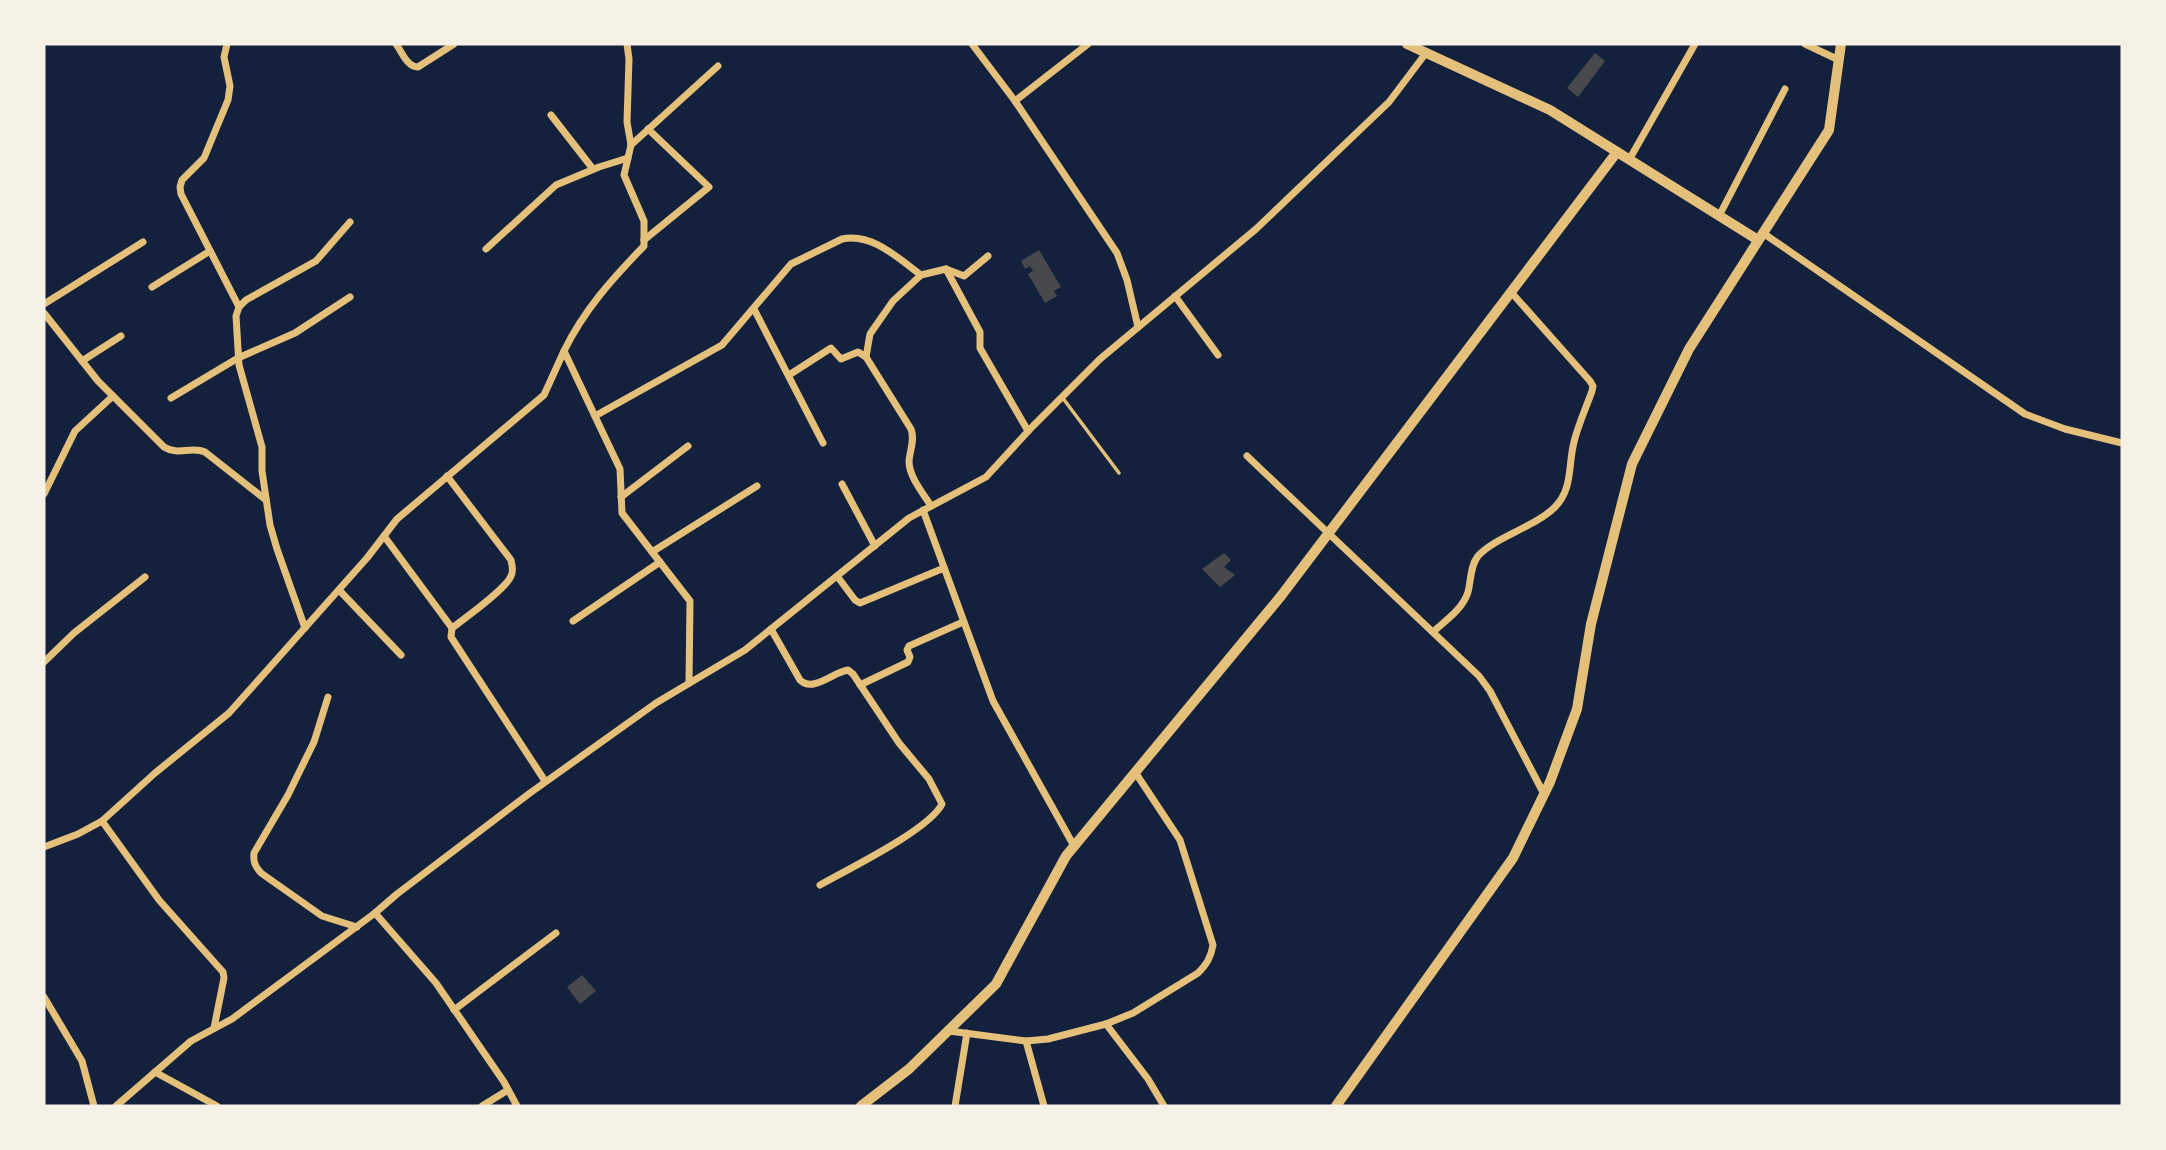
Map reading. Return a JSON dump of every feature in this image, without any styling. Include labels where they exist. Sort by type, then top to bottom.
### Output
[{"type":"main road","points":[[1336,1106],[1513,858],[1544,794],[1577,709],[1591,624],[1632,464],[1689,349],[1829,130],[1841,44]]},
{"type":"street","points":[[227,44],[224,57],[230,86],[228,100],[204,158],[182,180],[180,187],[181,194],[239,307]]},
{"type":"street","points":[[396,44],[414,67],[454,44]]},
{"type":"street","points":[[44,847],[102,821],[155,773],[229,713],[339,590],[397,519],[544,395],[578,323],[615,275],[644,246],[644,221],[624,175],[631,145],[627,122],[627,44]]},
{"type":"street","points":[[972,44],[1015,102],[1117,253],[1127,280],[1138,327]]},
{"type":"street","points":[[1015,102],[1088,44]]},
{"type":"street","points":[[1406,44],[1422,49],[1550,110],[1719,216],[1761,237],[2025,414],[2065,429],[2122,443]]},
{"type":"street","points":[[1629,160],[1695,44]]},
{"type":"street","points":[[1805,44],[1839,60]]},
{"type":"street","points":[[116,1106],[191,1041],[232,1019],[375,914],[397,894],[545,781],[656,703],[745,650],[909,518],[986,477],[1028,430],[1100,359],[1256,229],[1389,102],[1422,49]]},
{"type":"street","points":[[631,145],[718,66]]},
{"type":"street","points":[[1719,216],[1785,89]]},
{"type":"street","points":[[551,115],[593,169]]},
{"type":"street","points":[[644,240],[709,187],[648,129]]},
{"type":"street","points":[[861,1106],[909,1069],[996,984],[1066,856],[1280,596],[1617,152]]},
{"type":"street","points":[[486,249],[551,188],[593,169],[628,159]]},
{"type":"street","points":[[305,628],[277,550],[266,500],[262,447],[238,358],[236,316],[239,307],[246,300],[316,261],[350,222]]},
{"type":"street","points":[[596,416],[722,345],[796,260],[848,238],[875,243],[921,275]]},
{"type":"street","points":[[44,304],[143,242]]},
{"type":"street","points":[[152,287],[210,251]]},
{"type":"street","points":[[866,357],[870,334],[893,301],[921,275],[946,269],[964,276],[988,256]]},
{"type":"street","points":[[946,269],[980,332],[981,348],[1028,430]]},
{"type":"street","points":[[1433,632],[1456,611],[1468,594],[1478,556],[1555,508],[1563,497],[1569,486],[1573,443],[1592,391],[1590,381],[1511,292]]},
{"type":"street","points":[[1175,296],[1218,355]]},
{"type":"street","points":[[171,398],[238,358],[295,333],[350,297]]},
{"type":"street","points":[[754,309],[823,443]]},
{"type":"street","points":[[44,313],[113,396],[164,447],[175,452],[205,452],[266,500]]},
{"type":"street","points":[[82,361],[121,336]]},
{"type":"street","points":[[789,375],[831,348],[841,359],[858,352],[866,357],[911,429],[913,435],[910,467],[931,506]]},
{"type":"street","points":[[564,351],[620,469],[622,513],[690,601],[689,683]]},
{"type":"street","points":[[44,494],[75,431],[113,396]]},
{"type":"street","points":[[621,497],[688,446]]},
{"type":"street","points":[[1247,456],[1486,684],[1544,794]]},
{"type":"street","points":[[447,476],[513,566],[513,573],[506,584],[452,628]]},
{"type":"street","points":[[842,484],[875,547]]},
{"type":"street","points":[[652,552],[757,486]]},
{"type":"street","points":[[923,510],[993,701],[1074,846]]},
{"type":"street","points":[[384,536],[452,628],[451,637],[545,781]]},
{"type":"street","points":[[573,621],[660,562]]},
{"type":"street","points":[[837,576],[860,603],[944,568]]},
{"type":"street","points":[[44,662],[74,633],[145,578]]},
{"type":"street","points":[[339,590],[401,655]]},
{"type":"street","points":[[860,685],[908,662],[909,646],[963,622]]},
{"type":"street","points":[[771,629],[804,685],[811,686],[841,671],[848,670],[853,674],[899,743],[929,779],[942,804],[939,810],[911,833],[820,885]]},
{"type":"street","points":[[328,697],[314,742],[288,795],[254,853],[254,859],[255,866],[261,873],[322,916],[357,927]]},
{"type":"street","points":[[949,1031],[1026,1041],[1048,1040],[1106,1024],[1133,1013],[1198,974],[1212,955],[1213,945],[1181,840],[1135,772]]},
{"type":"street","points":[[102,821],[159,900],[223,972],[214,1028]]},
{"type":"street","points":[[375,914],[436,983],[517,1106]]},
{"type":"street","points":[[454,1010],[556,933]]},
{"type":"street","points":[[44,997],[82,1061],[94,1106]]},
{"type":"street","points":[[1106,1024],[1149,1079],[1164,1106]]},
{"type":"street","points":[[955,1106],[967,1033]]},
{"type":"street","points":[[1026,1041],[1044,1106]]},
{"type":"street","points":[[155,1072],[218,1106]]},
{"type":"street","points":[[482,1106],[508,1090]]},
{"type":"lane","points":[[1062,397],[1119,473]]},
{"type":"building","points":[[1595,53],[1605,61],[1578,97],[1567,88]]},
{"type":"building","points":[[1039,250],[1061,287],[1054,291],[1057,296],[1045,303],[1028,274],[1033,271],[1030,266],[1025,269],[1021,261]]},
{"type":"building","points":[[1224,553],[1231,560],[1224,567],[1235,575],[1220,587],[1202,569]]},
{"type":"building","points":[[582,975],[596,991],[580,1004],[567,987]]}]
